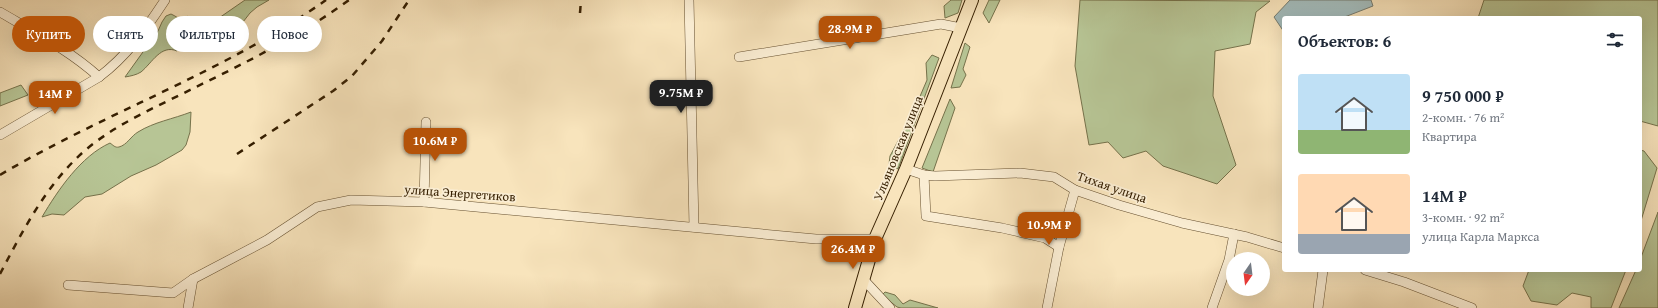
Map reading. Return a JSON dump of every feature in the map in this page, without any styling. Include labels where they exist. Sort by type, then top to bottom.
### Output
[{"type":"main road","name":"Ульяновская улица","points":[[855,308],[875,239],[906,169],[972,0]]},
{"type":"street","points":[[0,135],[99,77],[114,66],[129,51],[145,31],[165,0]]},
{"type":"street","points":[[689,0],[694,227]]},
{"type":"street","points":[[0,12],[64,49],[81,61],[99,77]]},
{"type":"street","points":[[739,57],[941,24],[961,28]]},
{"type":"street","points":[[424,202],[426,122]]},
{"type":"street","name":"Тихая улица","points":[[906,169],[924,175],[935,176],[1020,173],[1054,177],[1076,190],[1119,205],[1182,223],[1234,234],[1282,247]]},
{"type":"street","points":[[924,175],[926,216],[1002,228],[1045,238],[1059,247]]},
{"type":"street","points":[[1047,308],[1059,247],[1076,190]]},
{"type":"street","name":"улица Энергетиков","points":[[68,285],[173,293],[193,279],[267,240],[317,207],[351,200],[424,202],[816,239],[875,239]]},
{"type":"street","points":[[1212,308],[1230,260],[1234,234]]},
{"type":"street","points":[[1318,308],[1323,272]]},
{"type":"street","points":[[1372,272],[1404,282],[1472,308]]},
{"type":"street","points":[[863,278],[890,308]]},
{"type":"street","points":[[188,308],[193,279]]},
{"type":"green space","points":[[245,0],[269,0],[257,7],[248,16],[222,16]]},
{"type":"green space","points":[[951,0],[962,0],[958,13],[945,18],[944,6]]},
{"type":"green space","points":[[989,0],[1000,0],[989,23],[983,13]]},
{"type":"green space","points":[[1080,0],[1270,1],[1256,12],[1250,44],[1215,51],[1213,96],[1236,165],[1217,184],[1163,166],[1146,151],[1123,158],[1108,142],[1089,145],[1075,66]]},
{"type":"green space","points":[[1484,0],[1658,0],[1658,126],[1642,122],[1642,16],[1479,16]]},
{"type":"green space","points":[[166,16],[166,50],[161,52],[141,72],[125,77],[143,52],[158,52],[158,31]]},
{"type":"green space","points":[[965,43],[970,47],[963,69],[966,75],[960,87],[951,88]]},
{"type":"green space","points":[[932,55],[939,58],[898,169],[889,164],[890,156],[912,115],[927,80],[926,63]]},
{"type":"green space","points":[[21,85],[28,95],[0,106],[0,93]]},
{"type":"green space","points":[[950,99],[955,108],[933,172],[922,168]]},
{"type":"green space","points":[[191,112],[190,132],[186,145],[182,150],[156,165],[131,176],[102,194],[85,197],[64,215],[52,214],[42,217],[63,185],[89,156],[110,143],[116,147],[122,146],[144,129],[157,123]]},
{"type":"green space","points":[[1642,150],[1657,168],[1642,217]]},
{"type":"green space","points":[[1658,212],[1658,308],[1619,308],[1635,272],[1642,272],[1642,255]]},
{"type":"green space","points":[[1528,272],[1625,272],[1611,308],[1591,308],[1591,297],[1572,293],[1557,305],[1531,301],[1523,286]]},
{"type":"green space","points":[[885,292],[895,295],[903,304],[910,300],[938,308],[897,307],[882,295]]},
{"type":"water","points":[[1290,0],[1371,0],[1373,6],[1347,16],[1282,16],[1282,29],[1274,17]]},
{"type":"railway","points":[[0,175],[81,131],[247,49],[287,26],[326,0]]},
{"type":"railway","points":[[0,274],[45,195],[68,167],[94,143],[136,117],[274,47],[312,25],[349,0]]},
{"type":"railway","points":[[237,154],[333,91],[352,76],[382,41],[409,0]]},
{"type":"railway","points":[[580,13],[581,0]]}]
